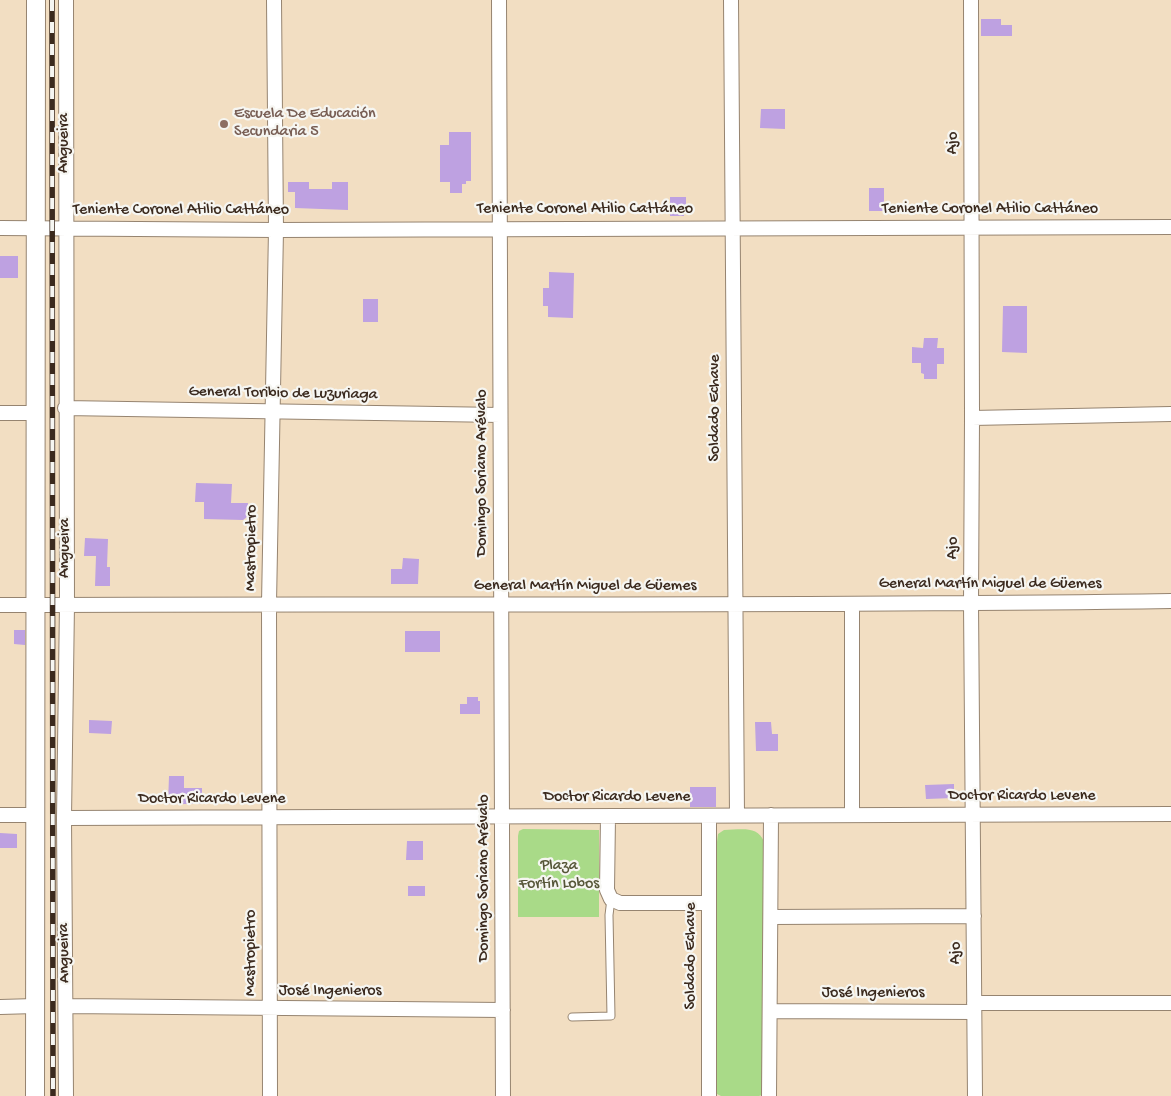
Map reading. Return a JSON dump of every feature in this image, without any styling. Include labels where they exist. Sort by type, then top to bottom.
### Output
[{"type":"street","name":"Angueira","points":[[35,1096],[36,0]]},
{"type":"street","name":"Angueira","points":[[66,0],[65,408],[67,604],[64,818],[66,1096]]},
{"type":"street","name":"Mastropietro","points":[[270,1096],[269,604],[276,230],[274,0]]},
{"type":"street","name":"Domingo Soriano Arévalo","points":[[499,0],[503,1096]]},
{"type":"street","name":"Soldado Echave","points":[[731,0],[736,815]]},
{"type":"street","name":"Ajo","points":[[971,0],[971,604],[975,1096]]},
{"type":"street","name":"Teniente Coronel Atilio Cattáneo","points":[[0,228],[276,230],[1171,227]]},
{"type":"street","name":"General Toribio de Luzuriaga","points":[[65,408],[500,415]]},
{"type":"street","points":[[0,413],[36,413]]},
{"type":"street","points":[[972,418],[1171,414]]},
{"type":"street","name":"General Martín Miguel de Güemes","points":[[0,605],[269,604],[501,606],[971,604],[1171,601]]},
{"type":"street","points":[[852,604],[852,815]]},
{"type":"street","name":"Doctor Ricardo Levene","points":[[64,818],[1171,814]]},
{"type":"street","points":[[0,815],[35,815]]},
{"type":"street","points":[[769,1096],[771,815]]},
{"type":"street","name":"Soldado Echave","points":[[709,816],[709,1096]]},
{"type":"street","points":[[608,817],[607,890],[611,899],[620,902],[709,903]]},
{"type":"street","points":[[771,917],[974,916]]},
{"type":"street","name":"José Ingenieros","points":[[771,1011],[1171,1003]]},
{"type":"street","points":[[0,1007],[35,1006]]},
{"type":"street","name":"José Ingenieros","points":[[66,1006],[503,1010]]},
{"type":"lane","points":[[572,1017],[611,1016],[611,899]]},
{"type":"green space","name":"Plaza Fortín Lobos","points":[[523,829],[599,830],[599,917],[518,917],[518,836],[519,831]]},
{"type":"green space","points":[[742,829],[753,831],[764,842],[764,1088],[762,1095],[759,1096],[721,1096],[717,1094],[715,1088],[717,842],[718,834],[724,830]]},
{"type":"building","points":[[981,19],[1001,19],[1001,25],[1012,25],[1012,36],[981,36]]},
{"type":"building","points":[[761,109],[785,109],[785,129],[760,128]]},
{"type":"building","points":[[449,132],[471,132],[471,181],[466,181],[466,184],[462,184],[462,193],[450,193],[450,182],[440,182],[440,145],[449,145]]},
{"type":"building","points":[[288,182],[309,182],[309,189],[332,189],[332,182],[348,182],[348,210],[295,208],[295,192],[288,192]]},
{"type":"building","points":[[869,188],[884,188],[884,211],[869,211]]},
{"type":"building","points":[[670,197],[686,197],[684,216],[670,216]]},
{"type":"building","points":[[0,256],[18,256],[18,278],[0,278]]},
{"type":"building","points":[[549,272],[574,273],[573,318],[548,317],[548,306],[543,306],[543,288],[549,288]]},
{"type":"building","points":[[363,299],[378,299],[378,322],[363,322]]},
{"type":"building","points":[[1003,306],[1027,306],[1027,353],[1002,352]]},
{"type":"building","points":[[924,338],[938,338],[937,348],[944,348],[944,364],[937,364],[937,379],[924,379],[924,374],[921,373],[921,363],[912,363],[912,347],[923,348]]},
{"type":"building","points":[[196,483],[232,484],[231,503],[248,503],[247,517],[243,520],[204,519],[204,502],[195,502]]},
{"type":"building","points":[[85,538],[108,539],[107,567],[110,567],[110,586],[95,586],[96,556],[84,556]]},
{"type":"building","points":[[403,558],[419,559],[418,584],[391,584],[391,569],[402,569]]},
{"type":"building","points":[[14,630],[25,630],[25,645],[14,644]]},
{"type":"building","points":[[405,631],[440,631],[440,652],[405,652]]},
{"type":"building","points":[[467,697],[478,697],[478,701],[480,701],[480,714],[460,714],[460,704],[467,704]]},
{"type":"building","points":[[89,720],[112,721],[111,734],[89,733]]},
{"type":"building","points":[[755,722],[771,722],[772,734],[778,734],[778,751],[756,751]]},
{"type":"building","points":[[169,776],[184,776],[184,788],[202,788],[202,804],[168,804]]},
{"type":"building","points":[[954,784],[954,798],[926,799],[925,785]]},
{"type":"building","points":[[690,787],[716,787],[716,807],[690,807]]},
{"type":"building","points":[[0,833],[17,834],[17,848],[0,848]]},
{"type":"building","points":[[407,841],[423,841],[423,860],[406,860]]},
{"type":"building","points":[[408,886],[425,886],[425,896],[408,896]]},
{"type":"railway","points":[[52,0],[53,1096]]},
{"type":"place","name":"Escuela De Educación Secundaria 5","points":[[224,124]]}]
